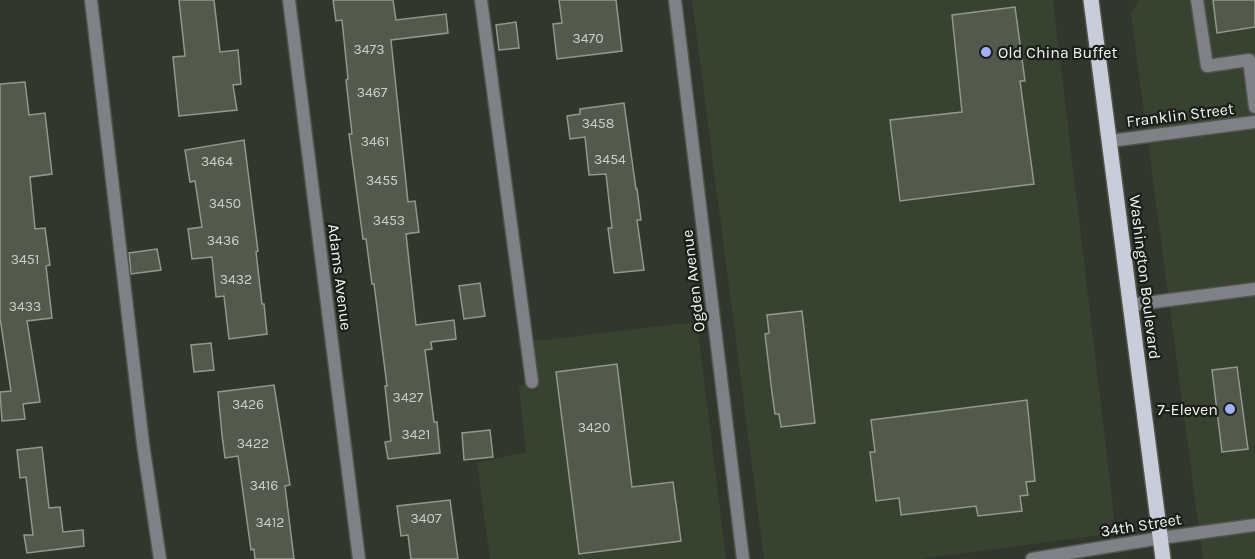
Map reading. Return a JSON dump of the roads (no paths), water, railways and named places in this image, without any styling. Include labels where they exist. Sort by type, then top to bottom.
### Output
[{"type":"main road","name":"Washington Boulevard","points":[[1091,0],[1163,559]]},
{"type":"main road","points":[[1094,20],[1105,0]]},
{"type":"street","points":[[91,0],[142,432],[160,559]]},
{"type":"street","name":"Adams Avenue","points":[[289,0],[359,559]]},
{"type":"street","points":[[481,0],[532,382]]},
{"type":"street","name":"Ogden Avenue","points":[[675,0],[743,559]]},
{"type":"street","points":[[1197,0],[1207,66],[1249,60],[1255,106]]},
{"type":"street","name":"Franklin Street","points":[[1110,141],[1255,122]]},
{"type":"street","points":[[1130,305],[1255,289]]},
{"type":"street","name":"34th Street","points":[[1032,559],[1255,525]]},
{"type":"place","name":"Old China Buffet","points":[[986,52]]},
{"type":"place","name":"7-Eleven","points":[[1230,409]]}]
